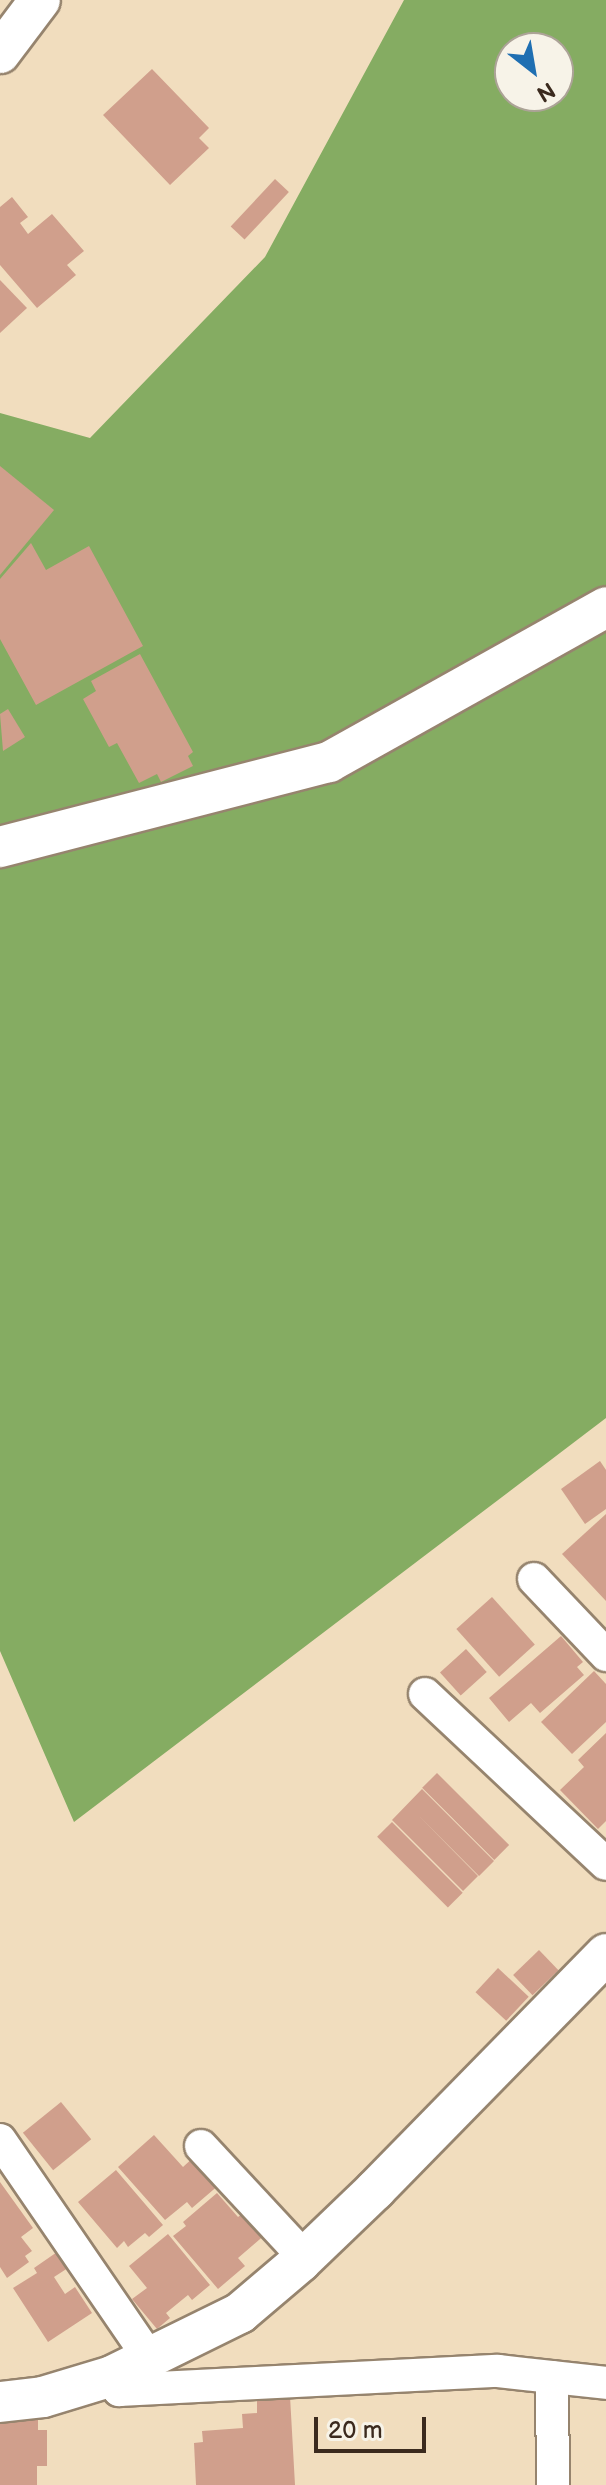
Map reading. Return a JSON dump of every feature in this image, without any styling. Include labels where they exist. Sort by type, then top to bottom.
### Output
[{"type":"street","points":[[0,53],[40,0]]},
{"type":"street","points":[[0,847],[329,762],[606,607]]},
{"type":"street","points":[[534,1579],[606,1655]]},
{"type":"street","points":[[425,1694],[606,1864]]},
{"type":"street","points":[[0,2402],[43,2397],[112,2376],[240,2313],[305,2258],[501,2065],[606,1954]]},
{"type":"street","points":[[0,2140],[150,2359]]},
{"type":"street","points":[[201,2146],[305,2258]]},
{"type":"street","points":[[112,2376],[119,2390],[498,2371],[606,2383]]},
{"type":"street","points":[[552,2377],[553,2485]]},
{"type":"green space","points":[[404,0],[606,0],[606,1418],[74,1822],[0,1651],[0,413],[90,438],[265,257]]},
{"type":"building","points":[[152,69],[209,128],[199,138],[209,148],[170,185],[103,115]]},
{"type":"building","points":[[275,179],[289,192],[245,239],[231,227]]},
{"type":"building","points":[[12,197],[28,217],[20,223],[28,234],[52,214],[84,251],[67,265],[76,275],[37,308],[0,265],[0,207]]},
{"type":"building","points":[[0,280],[27,308],[0,333]]},
{"type":"building","points":[[0,466],[54,510],[0,575]]},
{"type":"building","points":[[31,543],[46,570],[89,546],[143,646],[36,705],[0,639],[0,579]]},
{"type":"building","points":[[140,654],[193,752],[188,756],[193,766],[161,782],[157,774],[139,783],[117,743],[109,747],[83,699],[96,691],[91,681]]},
{"type":"building","points":[[8,709],[25,737],[3,751],[0,714]]},
{"type":"building","points":[[600,1461],[606,1470],[606,1509],[585,1524],[561,1489]]},
{"type":"building","points":[[606,1514],[606,1601],[562,1554]]},
{"type":"building","points":[[492,1597],[535,1645],[499,1677],[456,1629]]},
{"type":"building","points":[[561,1636],[583,1662],[577,1667],[584,1675],[540,1713],[531,1703],[509,1722],[489,1698]]},
{"type":"building","points":[[466,1649],[487,1672],[461,1695],[440,1672]]},
{"type":"building","points":[[594,1671],[606,1684],[606,1722],[572,1754],[541,1722]]},
{"type":"building","points":[[606,1733],[606,1821],[598,1829],[560,1790],[584,1767],[578,1760]]},
{"type":"building","points":[[437,1773],[509,1845],[494,1860],[422,1788]]},
{"type":"building","points":[[422,1789],[494,1861],[479,1876],[419,1816],[478,1876],[463,1891],[392,1820]]},
{"type":"building","points":[[392,1822],[463,1893],[448,1908],[377,1837]]},
{"type":"building","points":[[539,1950],[558,1970],[533,1995],[513,1975]]},
{"type":"building","points":[[498,1968],[529,1997],[506,2021],[475,1992]]},
{"type":"building","points":[[61,2102],[91,2139],[53,2170],[23,2133]]},
{"type":"building","points":[[154,2135],[183,2167],[195,2156],[220,2184],[192,2208],[187,2202],[165,2220],[118,2167]]},
{"type":"building","points":[[116,2170],[163,2225],[149,2237],[145,2233],[128,2247],[124,2241],[117,2248],[78,2202]]},
{"type":"building","points":[[0,2182],[33,2228],[21,2237],[32,2251],[25,2256],[29,2262],[7,2278],[0,2267]]},
{"type":"building","points":[[217,2193],[238,2217],[247,2210],[267,2233],[238,2258],[245,2266],[218,2289],[173,2236],[186,2226],[183,2222]]},
{"type":"building","points":[[168,2234],[210,2285],[192,2300],[188,2295],[166,2313],[170,2318],[157,2329],[132,2299],[147,2288],[129,2266]]},
{"type":"building","points":[[60,2250],[71,2266],[54,2277],[65,2294],[75,2287],[92,2313],[48,2342],[13,2288],[37,2273],[34,2268]]},
{"type":"building","points":[[290,2396],[295,2485],[196,2485],[194,2443],[203,2442],[202,2431],[243,2428],[242,2414],[257,2413],[257,2398]]},
{"type":"building","points":[[0,2416],[38,2416],[38,2430],[47,2430],[47,2466],[37,2466],[37,2485],[0,2485]]}]
